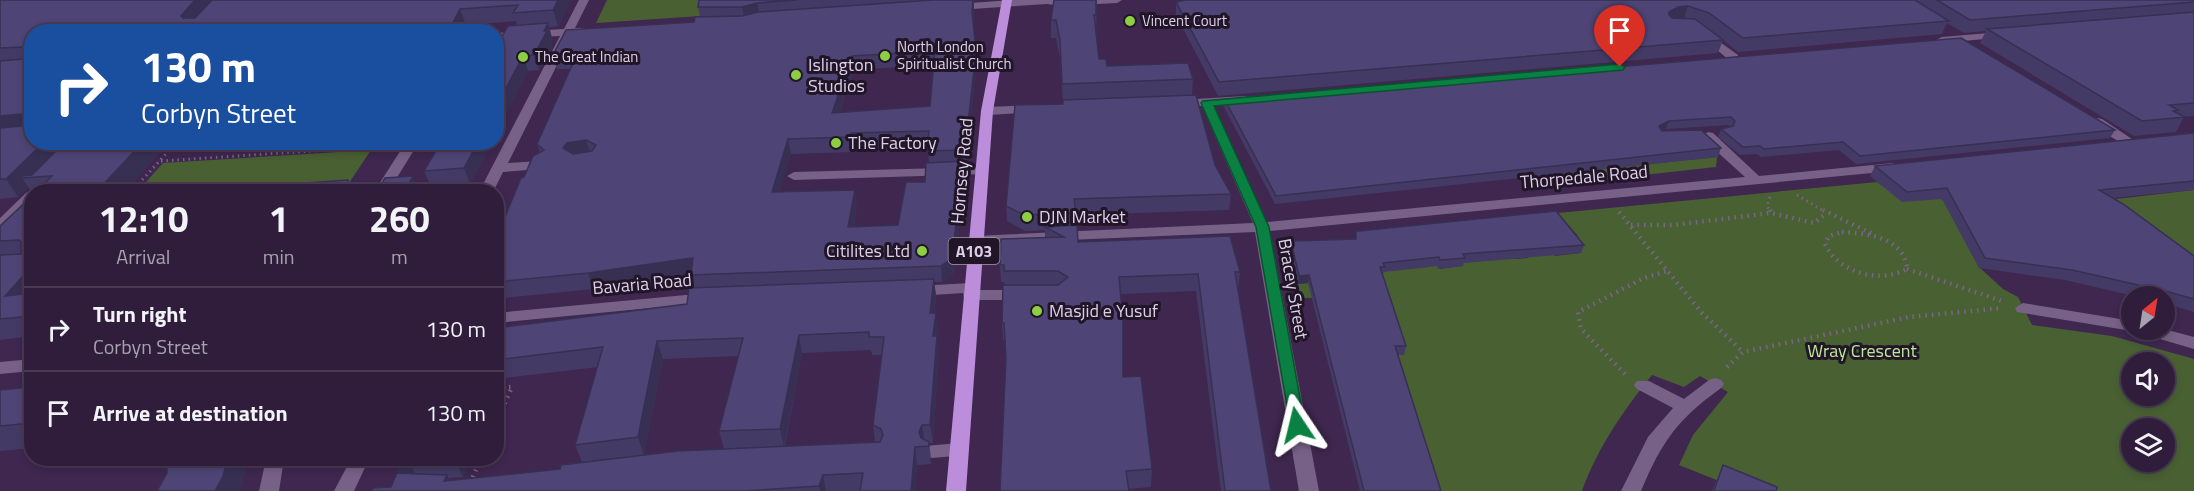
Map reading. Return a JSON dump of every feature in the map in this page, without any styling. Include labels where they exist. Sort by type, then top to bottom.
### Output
[{"type":"main road","name":"Hornsey Road","points":[[956,491],[970,291],[987,111],[1007,5]]},
{"type":"street","points":[[490,184],[555,52],[562,45],[584,0]]},
{"type":"street","points":[[945,8],[1007,5],[1044,10],[1061,3],[1117,0]]},
{"type":"street","points":[[1694,26],[1739,57],[1711,60]]},
{"type":"street","points":[[1944,27],[1982,51]]},
{"type":"street","points":[[504,35],[594,29]]},
{"type":"street","points":[[1930,41],[2008,35]]},
{"type":"street","points":[[1161,105],[1263,98]]},
{"type":"street","name":"Bracey Street","points":[[1207,103],[1262,227],[1308,491]]},
{"type":"street","points":[[987,111],[1046,109]]},
{"type":"street","points":[[2082,112],[2136,142],[2107,145]]},
{"type":"street","points":[[1724,129],[1698,132],[1757,181]]},
{"type":"street","points":[[386,184],[408,150]]},
{"type":"street","points":[[498,168],[540,165]]},
{"type":"street","name":"Thorpedale Road","points":[[975,240],[1262,227],[1907,165]]},
{"type":"street","points":[[794,176],[981,171]]},
{"type":"street","points":[[0,226],[24,202]]},
{"type":"street","points":[[0,212],[16,210]]},
{"type":"street","points":[[900,292],[970,291],[1035,295]]},
{"type":"street","name":"Bavaria Road","points":[[504,317],[683,299],[727,297]]},
{"type":"street","points":[[2023,308],[2121,324]]},
{"type":"street","points":[[2175,338],[2194,343]]},
{"type":"street","points":[[0,368],[24,366]]},
{"type":"street","points":[[1631,491],[1646,456],[1662,428],[1683,406],[1715,384]]},
{"type":"street","points":[[1643,386],[1683,406]]},
{"type":"street","points":[[932,451],[959,450]]},
{"type":"street","points":[[269,491],[274,466]]},
{"type":"street","points":[[344,491],[356,466]]},
{"type":"path","points":[[139,184],[170,150]]},
{"type":"path","points":[[161,161],[315,150]]},
{"type":"path","points":[[1787,195],[1796,194],[1827,213],[1883,239],[1905,256],[1908,262],[1907,269],[1900,274],[1885,276],[1863,273],[1845,265],[1832,256],[1825,244],[1829,236],[1842,232],[1857,232],[1883,239]]},
{"type":"path","points":[[1605,195],[1702,313],[1743,352]]},
{"type":"path","points":[[1771,213],[1767,206],[1770,196],[1778,196]]},
{"type":"path","points":[[1630,225],[1674,225],[1771,213],[1814,223],[1827,213]]},
{"type":"path","points":[[1907,269],[2023,308]]},
{"type":"path","points":[[1643,386],[1619,370],[1581,328],[1578,312],[1644,278],[1667,271]]},
{"type":"path","points":[[1715,384],[1717,376],[1743,352],[1909,317],[1987,308],[2023,308]]},
{"type":"path","points":[[504,388],[512,387],[504,405]]},
{"type":"path","points":[[468,487],[478,466]]},
{"type":"green space","points":[[607,0],[705,0],[701,16],[596,23]]},
{"type":"green space","points":[[371,150],[348,184],[144,184],[163,163]]},
{"type":"green space","points":[[1717,157],[1716,167],[1544,186],[1535,176]]},
{"type":"green space","name":"Wray Crescent","points":[[1877,182],[1883,186],[1934,193],[1945,202],[2096,185],[2116,199],[2194,190],[2194,271],[1967,245],[1980,268],[2003,289],[2018,297],[2032,325],[2112,336],[2169,352],[2121,352],[2121,406],[2175,406],[2175,354],[2194,359],[2194,491],[1744,491],[1679,465],[1693,435],[1728,392],[1700,376],[1684,387],[1652,375],[1612,430],[1582,491],[1403,491],[1404,391],[1385,297],[1301,298],[1298,284],[1342,279],[1388,257],[1396,270],[1428,267],[1428,252],[1439,269],[1462,266],[1452,250],[1504,244],[1515,259],[1528,258],[1543,240],[1555,256],[1581,253],[1569,238],[1578,236],[1558,213]]},
{"type":"building","points":[[0,0],[195,0],[181,16],[195,18],[212,0],[558,0],[553,10],[513,13],[518,5],[460,9],[452,24],[24,24],[24,49],[22,47],[0,48]]},
{"type":"building","points":[[699,0],[797,0],[757,3],[742,7],[698,7]]},
{"type":"building","points":[[933,0],[973,0],[976,52],[965,150],[927,151],[929,131],[851,133],[850,137],[788,139],[772,192],[855,190],[848,227],[898,225],[906,182],[925,182],[926,163],[964,161],[963,170],[967,169],[958,206],[952,259],[941,266],[691,275],[693,258],[588,273],[504,281],[504,219],[533,156],[544,150],[537,144],[577,54],[553,55],[566,30],[694,22],[695,17],[742,16],[758,12]],"holes":[[[935,51],[930,106],[832,113],[852,56]],[[586,140],[596,145],[592,151],[573,154],[563,148],[567,143]]]},
{"type":"building","points":[[1054,0],[1096,0],[1096,15],[1094,15],[1099,59],[1106,59],[1107,66],[1188,63],[1193,79],[1062,84],[1060,40],[1056,20],[1051,20]]},
{"type":"building","points":[[1186,0],[1915,0],[1949,21],[1743,38],[1709,13],[1688,6],[1678,7],[1669,12],[1669,15],[1672,18],[1695,19],[1723,40],[1219,82],[1176,2]]},
{"type":"building","points":[[1937,0],[2194,0],[2194,2],[1970,20]]},
{"type":"building","points":[[2194,12],[2194,103],[2169,105],[2178,110],[2173,111],[2185,117],[2142,121],[1987,29]]},
{"type":"building","points":[[548,23],[544,31],[547,31],[534,55],[523,56],[504,92],[504,33],[508,26]]},
{"type":"building","points":[[1961,38],[2115,130],[1860,156],[1843,142],[1764,149],[1760,146],[1743,147],[1721,129],[1733,126],[1735,121],[1731,117],[1669,121],[1659,126],[1662,131],[1701,130],[1721,148],[1276,196],[1225,100]]},
{"type":"building","points":[[24,49],[24,150],[36,150],[6,179],[0,179],[0,128],[22,126],[23,116],[21,114],[0,116],[0,61],[23,59]]},
{"type":"building","points":[[1196,95],[1215,165],[1231,194],[1074,199],[1076,213],[1024,215],[1006,206],[1015,105],[1063,104],[1063,100]]},
{"type":"building","points":[[2194,133],[2194,181],[2099,190],[2123,204],[2194,256],[2194,299],[2175,294],[2175,286],[2143,286],[2072,270],[1985,258],[1947,188],[1907,192],[1875,166]]},
{"type":"building","points":[[57,150],[135,150],[104,184],[44,184],[52,176],[22,178],[22,176],[32,175]]},
{"type":"building","points":[[436,150],[474,150],[464,168],[424,171]]},
{"type":"building","points":[[413,176],[408,184],[382,184],[385,178]]},
{"type":"building","points":[[348,180],[348,184],[291,184]]},
{"type":"building","points":[[24,204],[24,275],[5,296],[24,294],[24,317],[0,319],[0,255],[21,254],[21,242],[19,240],[0,241],[0,226]]},
{"type":"building","points":[[1556,211],[1584,245],[1463,254],[1465,258],[1440,260],[1439,257],[1383,263],[1385,267],[1380,267],[1406,346],[1395,346],[1441,491],[1364,491],[1309,275],[1299,276],[1291,241],[1356,239],[1356,231]]},
{"type":"building","points":[[1077,225],[1078,242],[1230,236],[1240,272],[1235,272],[1271,491],[1225,491],[1198,274],[1119,277],[1123,322],[1123,377],[1141,376],[1152,469],[1126,471],[1129,491],[1000,491],[1006,358],[1004,323],[1002,323],[1003,285],[1058,285],[1068,277],[1058,271],[1004,271],[1004,265],[1000,265],[1001,239],[1064,237],[1045,227]]},
{"type":"building","points":[[934,279],[930,313],[936,313],[933,336],[937,336],[930,425],[922,425],[919,432],[921,438],[929,442],[929,446],[915,447],[911,491],[860,491],[863,473],[823,475],[819,486],[745,491],[372,491],[373,488],[391,487],[400,466],[402,466],[398,473],[447,475],[444,481],[560,469],[561,465],[678,451],[880,442],[883,435],[881,429],[873,425],[884,337],[869,337],[869,332],[799,335],[780,429],[719,431],[743,338],[657,341],[638,437],[575,445],[603,347],[504,359],[504,327],[687,304],[689,288]]},
{"type":"building","points":[[24,388],[24,424],[0,426],[0,390]]},
{"type":"building","points":[[1723,465],[1777,487],[1776,491],[1714,491]]},
{"type":"building","points":[[167,466],[226,466],[215,491],[157,491],[167,473]]},
{"type":"place","name":"Vincent Court","points":[[1130,21]]},
{"type":"place","name":"North London Spiritualist Church","points":[[885,56]]},
{"type":"place","name":"The Great Indian","points":[[523,57]]},
{"type":"place","name":"Islington Studios","points":[[796,75]]},
{"type":"place","name":"The Factory","points":[[836,143]]},
{"type":"place","name":"DJN Market","points":[[1027,217]]},
{"type":"place","name":"Citilites Ltd","points":[[922,251]]},
{"type":"place","name":"Masjid e Yusuf","points":[[1037,311]]},
{"type":"route","points":[[1297,425],[1262,227],[1207,103],[1620,67]]}]
